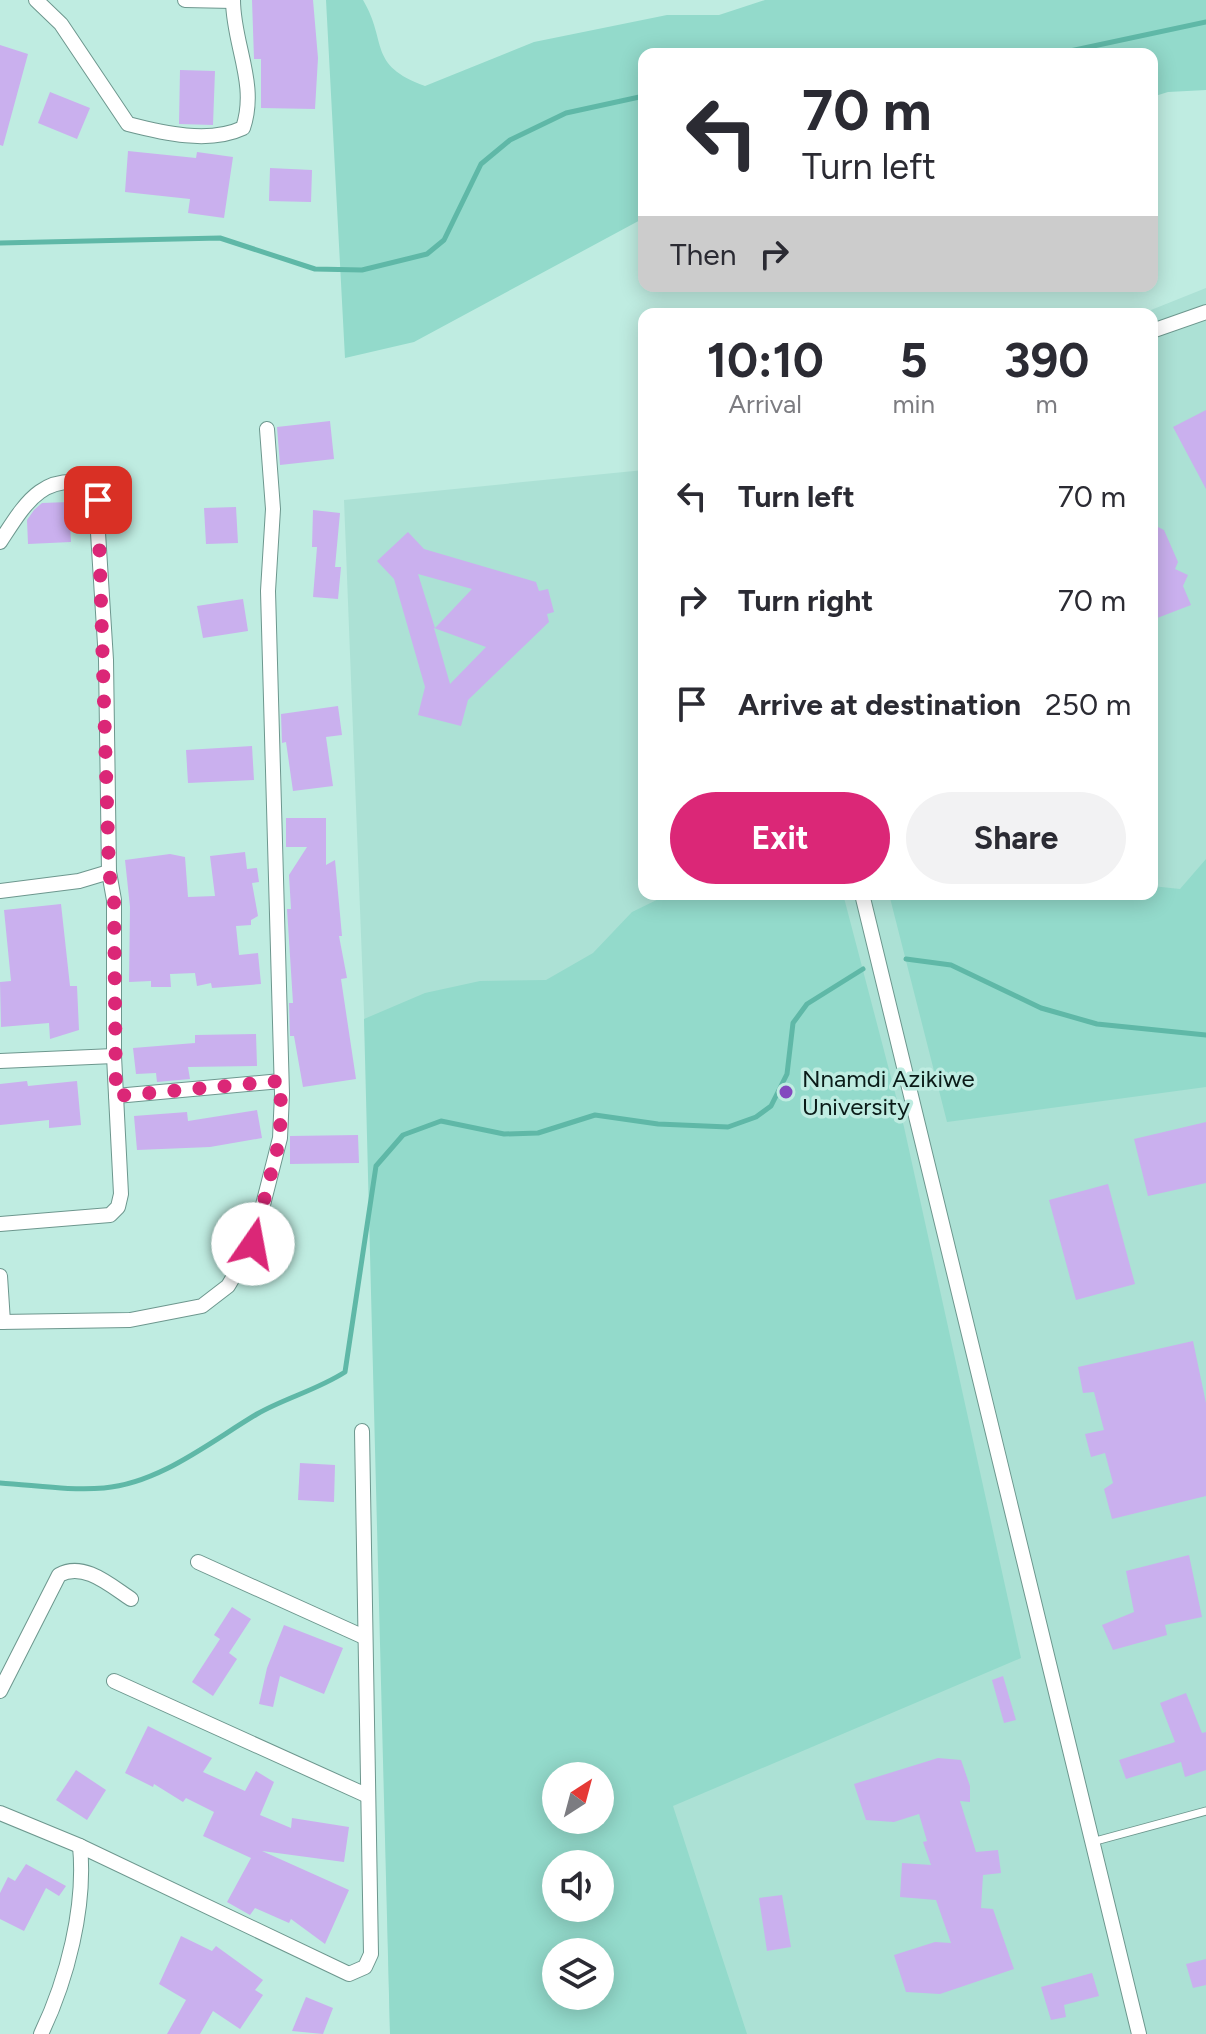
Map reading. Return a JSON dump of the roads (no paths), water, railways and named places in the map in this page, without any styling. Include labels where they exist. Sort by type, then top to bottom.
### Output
[{"type":"street","points":[[36,0],[61,24],[128,124],[152,131],[214,137],[243,128],[248,115],[247,66],[233,0],[185,0]]},
{"type":"street","points":[[1158,329],[1206,312]]},
{"type":"street","points":[[0,1276],[2,1322],[130,1320],[202,1306],[228,1286],[253,1244],[280,1138],[281,1081],[268,591],[273,509],[267,429]]},
{"type":"street","points":[[0,542],[27,501],[41,488],[79,481],[95,485],[106,660],[109,872],[114,900],[114,1056],[121,1194],[118,1207],[110,1215],[0,1224]]},
{"type":"street","points":[[0,891],[79,881],[109,872]]},
{"type":"street","points":[[863,900],[1139,2034]]},
{"type":"street","points":[[0,1061],[114,1056]]},
{"type":"street","points":[[116,1096],[281,1081]]},
{"type":"street","points":[[0,1813],[80,1846],[349,1974],[365,1967],[371,1954],[362,1431]]},
{"type":"street","points":[[198,1562],[364,1637]]},
{"type":"street","points":[[0,1691],[59,1575],[69,1569],[85,1572],[131,1599]]},
{"type":"street","points":[[114,1681],[366,1795]]},
{"type":"street","points":[[43,2033],[68,1973],[82,1870],[80,1846]]},
{"type":"lane","points":[[1092,1842],[1206,1811]]},
{"type":"waterway","points":[[1084,48],[1206,22]]},
{"type":"waterway","points":[[0,243],[220,238],[315,269],[362,270],[427,254],[444,240],[481,164],[510,140],[566,113],[638,97]]},
{"type":"waterway","points":[[906,959],[951,965],[1041,1008],[1097,1024],[1206,1035]]},
{"type":"waterway","points":[[0,1483],[91,1489],[125,1485],[165,1470],[257,1414],[345,1372],[376,1166],[403,1135],[441,1121],[504,1134],[538,1133],[595,1115],[658,1124],[728,1127],[756,1117],[771,1106],[787,1074],[793,1023],[807,1004],[863,969]]},
{"type":"place","name":"Nnamdi Azikiwe University","points":[[786,1092]]}]
